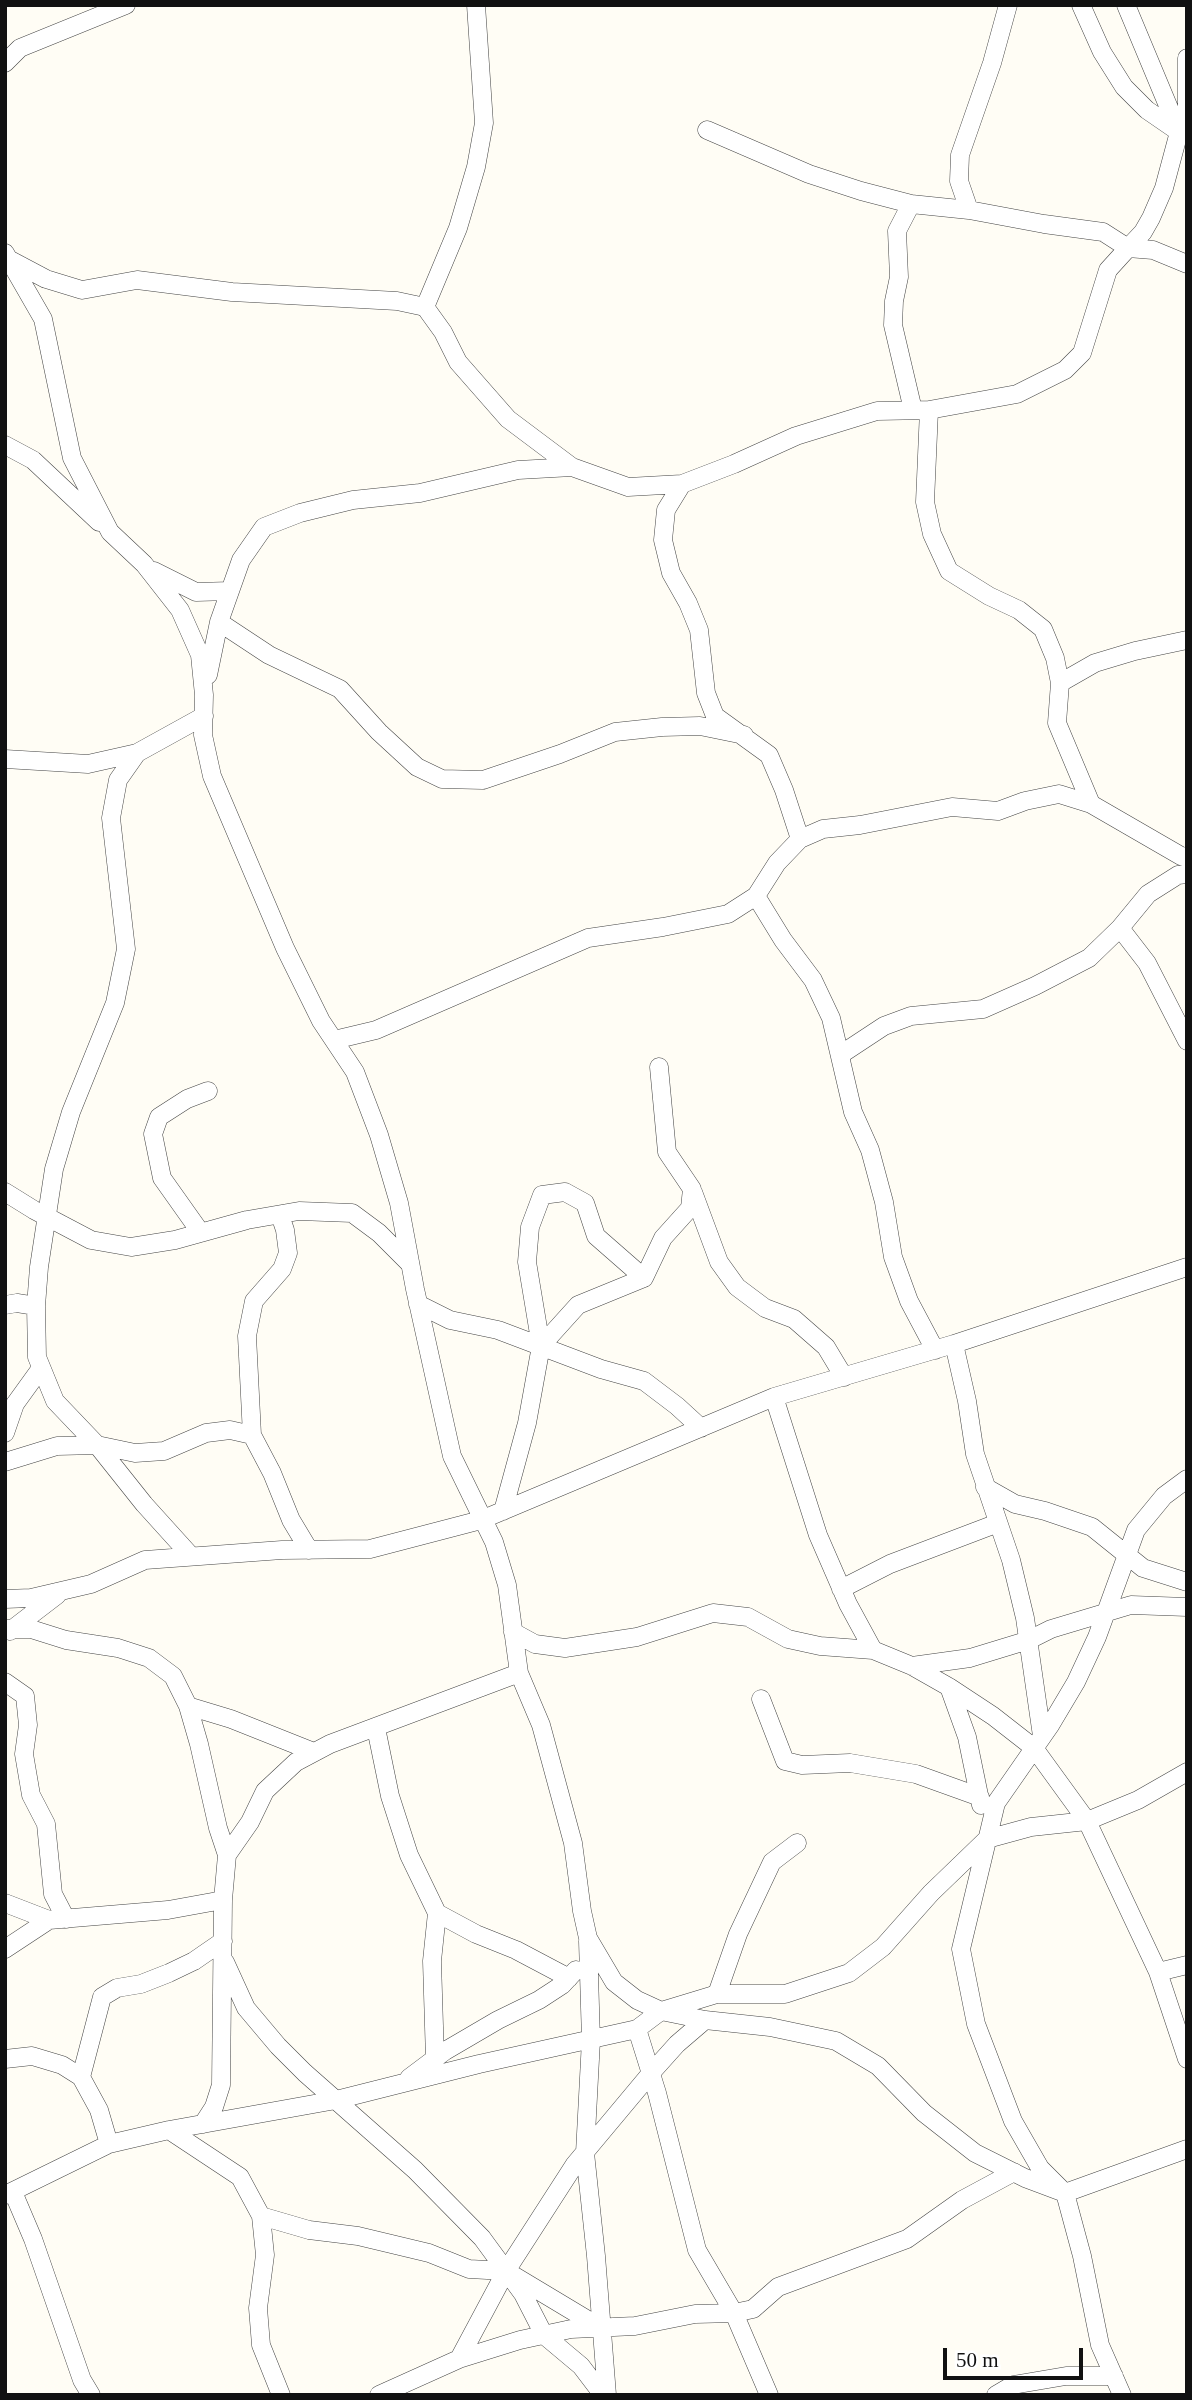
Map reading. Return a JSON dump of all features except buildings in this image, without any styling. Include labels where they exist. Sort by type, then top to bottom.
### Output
[{"type":"street","points":[[5,63],[20,48],[126,5]]},
{"type":"street","points":[[425,307],[458,228],[476,167],[484,123],[476,5]]},
{"type":"street","points":[[969,210],[959,181],[960,155],[992,63],[1008,5]]},
{"type":"street","points":[[1080,5],[1102,52],[1124,87],[1147,110],[1184,130]]},
{"type":"street","points":[[1126,5],[1184,130]]},
{"type":"street","points":[[8,256],[46,279],[82,290],[137,279],[232,292],[397,301],[425,307],[443,332],[458,362],[508,419],[572,467],[628,487],[682,484],[796,436],[877,411],[921,410],[1017,394],[1065,370],[1082,353],[1108,270],[1143,232],[1167,178],[1184,130],[1187,58]]},
{"type":"street","points":[[707,130],[808,174],[911,204],[969,210],[1103,232],[1128,248],[1153,250],[1187,264]]},
{"type":"street","points":[[911,204],[897,231],[900,277],[892,325],[921,410],[925,502],[932,534],[949,571],[1018,610],[1043,629],[1055,658],[1060,682],[1057,723],[1091,804]]},
{"type":"street","points":[[8,256],[43,319],[72,458],[110,533]]},
{"type":"street","points":[[5,445],[33,460],[144,564],[180,610],[200,655],[204,695],[203,735],[212,776],[285,948],[321,1021],[355,1072],[379,1135],[399,1203],[418,1304],[452,1456],[494,1542],[507,1585],[519,1673],[541,1725],[573,1843],[588,1938],[591,2040],[585,2153],[596,2256],[605,2395]]},
{"type":"street","points":[[204,695],[219,622],[241,560],[264,527],[300,513],[353,500],[420,493],[518,470],[572,467]]},
{"type":"street","points":[[682,484],[666,510],[663,540],[671,573],[699,630],[706,693],[715,716],[769,755],[800,839]]},
{"type":"street","points":[[144,564],[196,592],[230,592]]},
{"type":"street","points":[[219,622],[269,655],[340,690],[379,732],[417,767],[442,779],[483,779],[560,754],[614,732],[700,726],[744,735]]},
{"type":"street","points":[[1060,682],[1095,663],[1187,640]]},
{"type":"street","points":[[5,759],[88,764],[137,753],[204,716]]},
{"type":"street","points":[[137,753],[118,780],[111,818],[126,949],[114,1003],[71,1112],[54,1169],[36,1306],[37,1357],[55,1401],[97,1445],[144,1504],[191,1556]]},
{"type":"street","points":[[334,1040],[376,1030],[588,938],[663,928],[728,914],[756,895],[777,863],[800,839],[823,829],[860,825],[952,807],[998,811],[1025,801],[1059,794],[1091,804],[1162,846],[1187,857]]},
{"type":"street","points":[[840,1055],[884,1026],[911,1016],[983,1009],[1089,958],[1120,928],[1148,894],[1178,875],[1187,874]]},
{"type":"street","points":[[756,895],[783,940],[813,980],[831,1018],[853,1112],[870,1150],[884,1202],[893,1257],[909,1301],[935,1350]]},
{"type":"street","points":[[1120,928],[1147,963],[1187,1041]]},
{"type":"street","points":[[659,1067],[667,1152],[692,1189],[719,1262],[737,1287],[765,1307],[794,1319],[826,1347],[844,1377]]},
{"type":"street","points":[[201,1233],[162,1178],[153,1134],[159,1117],[187,1099],[208,1091]]},
{"type":"street","points":[[541,1346],[578,1305],[644,1278],[663,1238],[690,1208],[692,1189]]},
{"type":"street","points":[[503,1511],[527,1423],[541,1346],[527,1262],[530,1227],[542,1195],[565,1192],[585,1203],[596,1236],[644,1278]]},
{"type":"street","points":[[7,1194],[91,1240],[131,1247],[175,1240],[247,1220],[299,1211],[352,1213],[379,1233],[410,1265]]},
{"type":"street","points":[[280,1214],[288,1252],[282,1269],[254,1301],[247,1336],[252,1435],[272,1473],[291,1520],[309,1550]]},
{"type":"street","points":[[5,1599],[31,1598],[91,1584],[145,1560],[370,1549],[481,1520],[774,1397],[954,1345],[1187,1267]]},
{"type":"street","points":[[5,1305],[17,1303],[36,1306]]},
{"type":"street","points":[[418,1304],[450,1320],[498,1331],[601,1369],[644,1381],[701,1428]]},
{"type":"street","points":[[954,1345],[967,1401],[975,1454],[1011,1560],[1028,1640],[1038,1742],[1087,1821],[1158,1972],[1187,2059]]},
{"type":"street","points":[[5,1433],[15,1404],[41,1368]]},
{"type":"street","points":[[774,1397],[818,1535],[841,1589],[873,1650]]},
{"type":"street","points":[[5,1462],[57,1446],[97,1445],[135,1453],[164,1451],[206,1433],[230,1430],[252,1435]]},
{"type":"street","points":[[1122,2395],[1100,2345],[1082,2256],[1065,2193],[1040,2168],[1013,2121],[976,2024],[961,1949],[996,1803],[1076,1682],[1107,1611],[1136,1530],[1164,1496],[1187,1479]]},
{"type":"street","points":[[985,1487],[1015,1504],[1092,1527],[1143,1568],[1187,1582]]},
{"type":"street","points":[[841,1589],[890,1564],[998,1523]]},
{"type":"street","points":[[7,1631],[64,1590]]},
{"type":"street","points":[[912,1666],[970,1658],[1028,1640],[1051,1629],[1131,1605],[1187,1607]]},
{"type":"street","points":[[513,1632],[535,1644],[565,1648],[637,1637],[713,1613],[748,1617],[788,1639],[820,1646],[873,1650],[912,1666],[1038,1742]]},
{"type":"street","points":[[7,1631],[31,1629],[66,1640],[118,1648],[149,1658],[173,1676],[188,1706],[227,1855],[223,1900],[221,2085],[214,2106],[202,2124]]},
{"type":"street","points":[[227,1855],[250,1822],[265,1791],[296,1762],[330,1744],[519,1673]]},
{"type":"street","points":[[5,1682],[25,1696],[28,1725],[24,1754],[31,1795],[46,1824],[57,1920]]},
{"type":"street","points":[[949,1687],[967,1737],[987,1839]]},
{"type":"street","points":[[761,1699],[785,1760],[802,1765],[850,1763],[916,1774],[980,1797]]},
{"type":"street","points":[[188,1706],[231,1719],[314,1752]]},
{"type":"street","points":[[376,1728],[390,1796],[409,1855],[437,1913],[432,1961],[435,2059]]},
{"type":"street","points":[[91,2395],[82,2380],[33,2239],[9,2193],[109,2144],[169,2130],[336,2101],[637,2029],[661,2011],[717,1994],[785,1994],[849,1973],[883,1947],[931,1893],[987,1839],[1031,1827],[1087,1821],[1138,1800],[1187,1772]]},
{"type":"street","points":[[717,1994],[738,1934],[772,1862],[797,1843]]},
{"type":"street","points":[[5,1903],[57,1920],[168,1910],[223,1900]]},
{"type":"street","points":[[437,1913],[569,1978]]},
{"type":"street","points":[[5,1949],[57,1920]]},
{"type":"street","points":[[401,2084],[435,2059],[498,2020],[539,2000],[569,1978],[577,1969],[588,1938]]},
{"type":"street","points":[[588,1938],[614,1982],[637,2000],[661,2011],[705,2020],[770,2027],[836,2041],[878,2066],[924,2113],[975,2153],[1065,2193],[1187,2149]]},
{"type":"street","points":[[81,2077],[102,1997],[117,1988],[169,1973],[223,1949]]},
{"type":"street","points":[[223,1949],[246,2008],[278,2046],[336,2101],[415,2169],[482,2238],[523,2294],[544,2335],[581,2366],[605,2395]]},
{"type":"street","points":[[1158,1972],[1187,1965]]},
{"type":"street","points":[[460,2358],[506,2271],[547,2205],[585,2153],[651,2073],[677,2044],[705,2020]]},
{"type":"street","points":[[637,2029],[697,2250],[734,2313],[769,2395]]},
{"type":"street","points":[[5,2059],[32,2056],[62,2066],[81,2077],[99,2110],[109,2144]]},
{"type":"street","points":[[169,2130],[240,2177],[261,2216],[265,2255],[258,2308],[261,2345],[281,2395]]},
{"type":"street","points":[[379,2395],[460,2358],[570,2329],[635,2326],[695,2314],[734,2313],[753,2309],[778,2287],[907,2239],[962,2200],[1014,2172]]},
{"type":"street","points":[[261,2216],[309,2230],[358,2236],[429,2253],[469,2269],[506,2271],[601,2328]]},
{"type":"street","points":[[996,2395],[1013,2385],[1066,2376],[1114,2376]]}]
